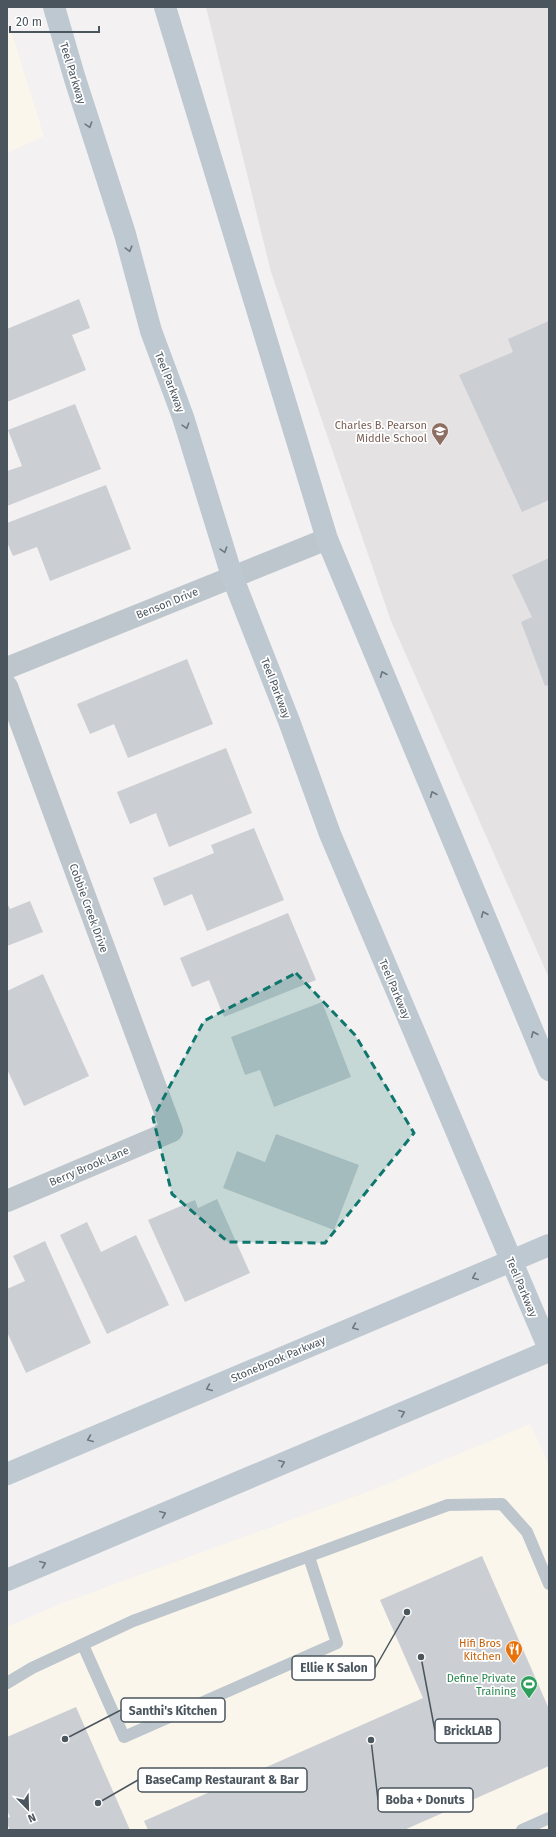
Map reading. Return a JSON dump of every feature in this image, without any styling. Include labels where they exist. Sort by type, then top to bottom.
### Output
[{"type":"main road","name":"Teel Parkway","points":[[54,7],[74,79],[125,234],[151,331],[183,417],[232,576],[289,721],[330,834],[549,1350]]},
{"type":"main road","points":[[165,7],[327,539],[549,1070]]},
{"type":"main road","name":"Stonebrook Parkway","points":[[7,1474],[549,1245]]},
{"type":"main road","points":[[7,1580],[549,1350]]},
{"type":"street","name":"Benson Drive","points":[[7,668],[232,576],[327,539]]},
{"type":"street","name":"Cobbie Creek Drive","points":[[7,686],[172,1131]]},
{"type":"street","name":"Berry Brook Lane","points":[[7,1201],[172,1131]]},
{"type":"lane","points":[[7,1683],[32,1668],[133,1621],[448,1505],[502,1504],[527,1532],[549,1584]]},
{"type":"lane","points":[[83,1644],[124,1737],[338,1643],[309,1557]]},
{"type":"lane","points":[[522,1830],[549,1818]]},
{"type":"highlighted area","points":[[296,973],[355,1035],[414,1133],[325,1243],[228,1242],[172,1194],[153,1118],[204,1021]]},
{"type":"shaded area","name":"Charles B. Pearson Middle School","points":[[206,7],[549,7],[549,978],[391,621],[271,272]]},
{"type":"shaded area","points":[[7,18],[44,136],[7,153]]},
{"type":"shaded area","points":[[530,1424],[549,1465],[549,1830],[7,1830],[7,1627],[60,1604],[370,1491]]},
{"type":"building","points":[[79,299],[90,328],[72,335],[86,370],[7,402],[7,329]]},
{"type":"building","points":[[549,321],[549,500],[522,512],[459,375],[513,352],[508,339]]},
{"type":"building","points":[[75,404],[101,469],[7,506],[7,471],[22,466],[8,430]]},
{"type":"building","points":[[106,485],[131,549],[50,581],[37,547],[13,556],[7,542],[7,523]]},
{"type":"building","points":[[549,558],[549,685],[545,686],[521,622],[532,617],[512,575]]},
{"type":"building","points":[[187,659],[213,724],[128,758],[114,724],[90,734],[77,704]]},
{"type":"building","points":[[226,748],[252,813],[169,847],[156,813],[130,824],[117,792]]},
{"type":"building","points":[[254,828],[284,900],[207,931],[192,894],[164,906],[153,878],[214,853],[211,845]]},
{"type":"building","points":[[30,901],[43,932],[7,946],[7,903],[10,909]]},
{"type":"building","points":[[288,913],[316,980],[224,1017],[209,980],[192,987],[180,958]]},
{"type":"building","points":[[43,974],[89,1076],[24,1106],[7,1069],[7,991]]},
{"type":"building","points":[[322,1002],[351,1077],[274,1107],[260,1070],[245,1075],[231,1037]]},
{"type":"building","points":[[276,1134],[359,1165],[334,1230],[223,1188],[237,1151],[265,1162]]},
{"type":"building","points":[[217,1199],[250,1273],[185,1302],[148,1220],[195,1200],[198,1208]]},
{"type":"building","points":[[87,1222],[101,1252],[136,1235],[169,1305],[107,1334],[60,1235]]},
{"type":"building","points":[[45,1241],[91,1343],[26,1373],[7,1332],[7,1289],[25,1281],[13,1256]]},
{"type":"building","points":[[482,1556],[549,1709],[549,1766],[404,1830],[148,1830],[144,1821],[423,1698],[380,1600]]},
{"type":"building","points":[[76,1707],[130,1830],[10,1830],[7,1823],[7,1818],[10,1817],[7,1810],[7,1737]]},
{"type":"place","name":"Charles B. Pearson Middle School","points":[[440,446]]},
{"type":"place","name":"Ellie K Salon","points":[[407,1612]]},
{"type":"place","name":"BrickLAB","points":[[421,1657]]},
{"type":"place","name":"Hifi Bros Kitchen","points":[[514,1664]]},
{"type":"place","name":"Define Private Training","points":[[529,1699]]},
{"type":"place","name":"Santhi's Kitchen","points":[[65,1739]]},
{"type":"place","name":"Boba + Donuts","points":[[371,1740]]},
{"type":"place","name":"BaseCamp Restaurant & Bar","points":[[98,1803]]}]
